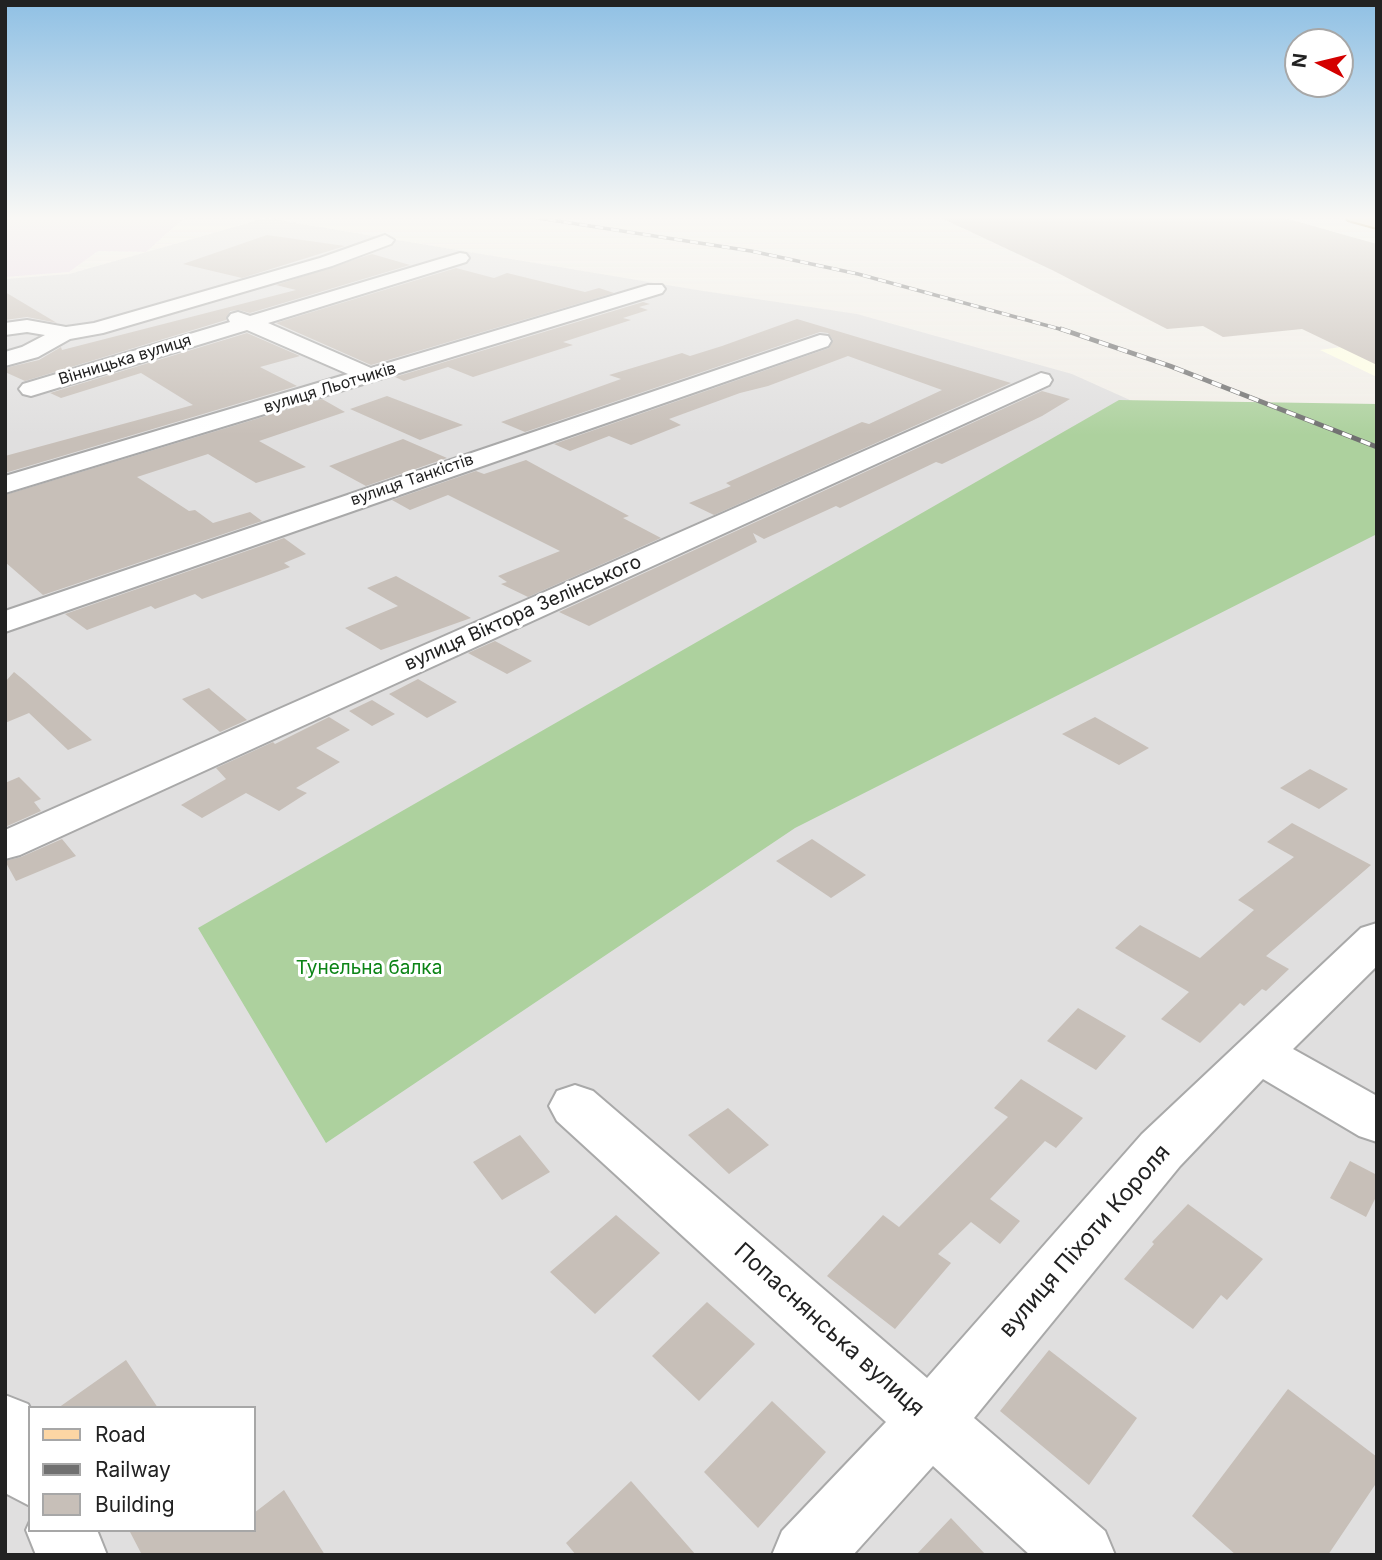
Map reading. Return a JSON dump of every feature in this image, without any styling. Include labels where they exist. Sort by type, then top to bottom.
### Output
[{"type":"street","points":[[5,329],[27,327],[65,333],[96,329],[233,290]]},
{"type":"street","name":"Вінницька вулиця","points":[[31,389],[357,290]]},
{"type":"street","name":"вулиця Льотчиків","points":[[5,485],[652,290]]},
{"type":"street","points":[[196,301],[372,376]]},
{"type":"street","points":[[5,359],[30,352],[65,333]]},
{"type":"street","name":"вулиця Танкістів","points":[[5,622],[820,341]]},
{"type":"street","name":"вулиця Віктора Зелінського","points":[[5,846],[1041,380]]},
{"type":"street","name":"вулиця Піхоти Короля","points":[[806,1555],[931,1421],[1161,1150],[1377,939]]},
{"type":"street","points":[[1258,1053],[1377,1121]]},
{"type":"street","name":"Попаснянська вулиця","points":[[575,1106],[1081,1555]]},
{"type":"street","points":[[5,1427],[28,1469]]},
{"type":"street","points":[[61,1532],[73,1555]]},
{"type":"shaded area","points":[[5,290],[696,290],[857,314],[1072,374],[1377,511],[1377,1555],[5,1555]]},
{"type":"shaded area","points":[[1377,342],[1377,377],[1320,350]]},
{"type":"green space","name":"Тунельна балка","points":[[1119,400],[1377,404],[1377,534],[795,828],[326,1143],[198,928]]},
{"type":"building","points":[[296,290],[327,290],[250,313],[230,311],[226,320],[25,381],[5,372],[5,368],[39,360],[61,347],[62,350]]},
{"type":"building","points":[[385,290],[576,290],[585,292],[604,290],[614,293],[371,365],[276,323]]},
{"type":"building","points":[[1091,290],[1377,290],[1377,365],[1302,329],[1223,337],[1203,326],[1167,329]]},
{"type":"building","points":[[5,292],[57,323],[27,317],[5,320]]},
{"type":"building","points":[[643,302],[650,304],[639,307],[648,310],[623,318],[631,320],[563,342],[573,345],[473,377],[448,367],[404,381],[395,377]]},
{"type":"building","points":[[797,319],[1011,383],[714,515],[689,503],[731,486],[726,483],[862,422],[869,424],[942,390],[848,356],[669,419],[681,425],[631,445],[609,436],[570,451],[554,444],[829,348],[833,340],[828,333],[820,332],[525,432],[501,422],[621,379],[609,375],[682,353],[690,356]]},
{"type":"building","points":[[247,333],[300,356],[260,367],[297,386],[5,473],[5,456],[193,405],[141,373],[61,398],[50,393]]},
{"type":"building","points":[[1042,391],[1070,399],[1042,416],[942,464],[936,462],[840,508],[836,506],[764,539],[753,533],[757,542],[589,626],[559,612]]},
{"type":"building","points":[[387,396],[463,425],[420,440],[350,409]]},
{"type":"building","points":[[322,399],[345,412],[259,441],[306,467],[256,483],[208,454],[137,477],[189,511],[195,510],[213,523],[250,512],[262,521],[43,595],[5,562],[5,495]]},
{"type":"building","points":[[403,439],[447,458],[366,486],[329,466]]},
{"type":"building","points":[[526,460],[629,516],[623,518],[661,538],[528,597],[501,584],[507,582],[498,576],[560,551],[448,495],[410,510],[392,500],[476,471],[484,474]]},
{"type":"building","points":[[284,538],[306,554],[284,563],[290,567],[202,599],[195,594],[155,609],[151,606],[87,630],[65,614]]},
{"type":"building","points":[[396,576],[471,618],[381,650],[345,628],[398,606],[367,588]]},
{"type":"building","points":[[495,641],[532,661],[507,674],[468,653]]},
{"type":"building","points":[[14,672],[92,740],[68,750],[29,713],[5,723],[5,682]]},
{"type":"building","points":[[418,679],[457,702],[427,718],[389,694]]},
{"type":"building","points":[[209,688],[247,720],[220,732],[182,699]]},
{"type":"building","points":[[372,700],[395,714],[372,726],[349,711]]},
{"type":"building","points":[[329,717],[350,730],[316,748],[340,762],[296,788],[307,793],[279,811],[246,793],[202,818],[181,805],[226,779],[216,768],[273,742],[275,744]]},
{"type":"building","points":[[1095,717],[1149,748],[1119,765],[1062,734]]},
{"type":"building","points":[[1310,769],[1348,789],[1319,809],[1280,788]]},
{"type":"building","points":[[19,777],[41,799],[34,802],[41,811],[5,827],[5,783]]},
{"type":"building","points":[[1292,823],[1371,865],[1266,956],[1289,969],[1266,991],[1262,989],[1244,1006],[1240,1003],[1200,1043],[1161,1019],[1189,992],[1115,948],[1140,925],[1200,958],[1254,910],[1238,900],[1294,857],[1267,842]]},
{"type":"building","points":[[62,839],[76,856],[16,881],[5,861]]},
{"type":"building","points":[[812,839],[866,875],[831,898],[776,861]]},
{"type":"building","points":[[1078,1008],[1126,1036],[1096,1070],[1047,1041]]},
{"type":"building","points":[[1021,1079],[1083,1118],[1056,1148],[1045,1141],[990,1199],[1020,1221],[1000,1244],[971,1222],[938,1254],[951,1263],[895,1329],[827,1276],[883,1215],[899,1227],[1008,1117],[994,1108]]},
{"type":"building","points":[[728,1108],[769,1145],[729,1174],[688,1135]]},
{"type":"building","points":[[520,1135],[550,1172],[502,1200],[473,1162]]},
{"type":"building","points":[[1350,1161],[1377,1175],[1377,1195],[1366,1217],[1330,1198]]},
{"type":"building","points":[[1188,1204],[1263,1259],[1227,1300],[1221,1295],[1193,1329],[1124,1279],[1154,1244],[1152,1242]]},
{"type":"building","points":[[616,1215],[660,1253],[595,1314],[550,1272]]},
{"type":"building","points":[[707,1302],[755,1344],[699,1401],[652,1356]]},
{"type":"building","points":[[1049,1350],[1137,1418],[1089,1485],[1000,1411]]},
{"type":"building","points":[[126,1360],[157,1406],[61,1406]]},
{"type":"building","points":[[1288,1389],[1377,1457],[1377,1482],[1328,1555],[1236,1555],[1192,1516]]},
{"type":"building","points":[[772,1401],[826,1452],[758,1528],[704,1472]]},
{"type":"building","points":[[631,1481],[696,1555],[576,1555],[566,1543]]},
{"type":"building","points":[[284,1490],[325,1555],[142,1555],[130,1532],[256,1532],[256,1511]]},
{"type":"building","points":[[951,1518],[986,1555],[916,1555]]},
{"type":"railway","points":[[916,290],[1066,331]]},
{"type":"railway","points":[[1061,329],[1066,331]]},
{"type":"railway","points":[[1066,331],[1170,366],[1377,447]]}]
